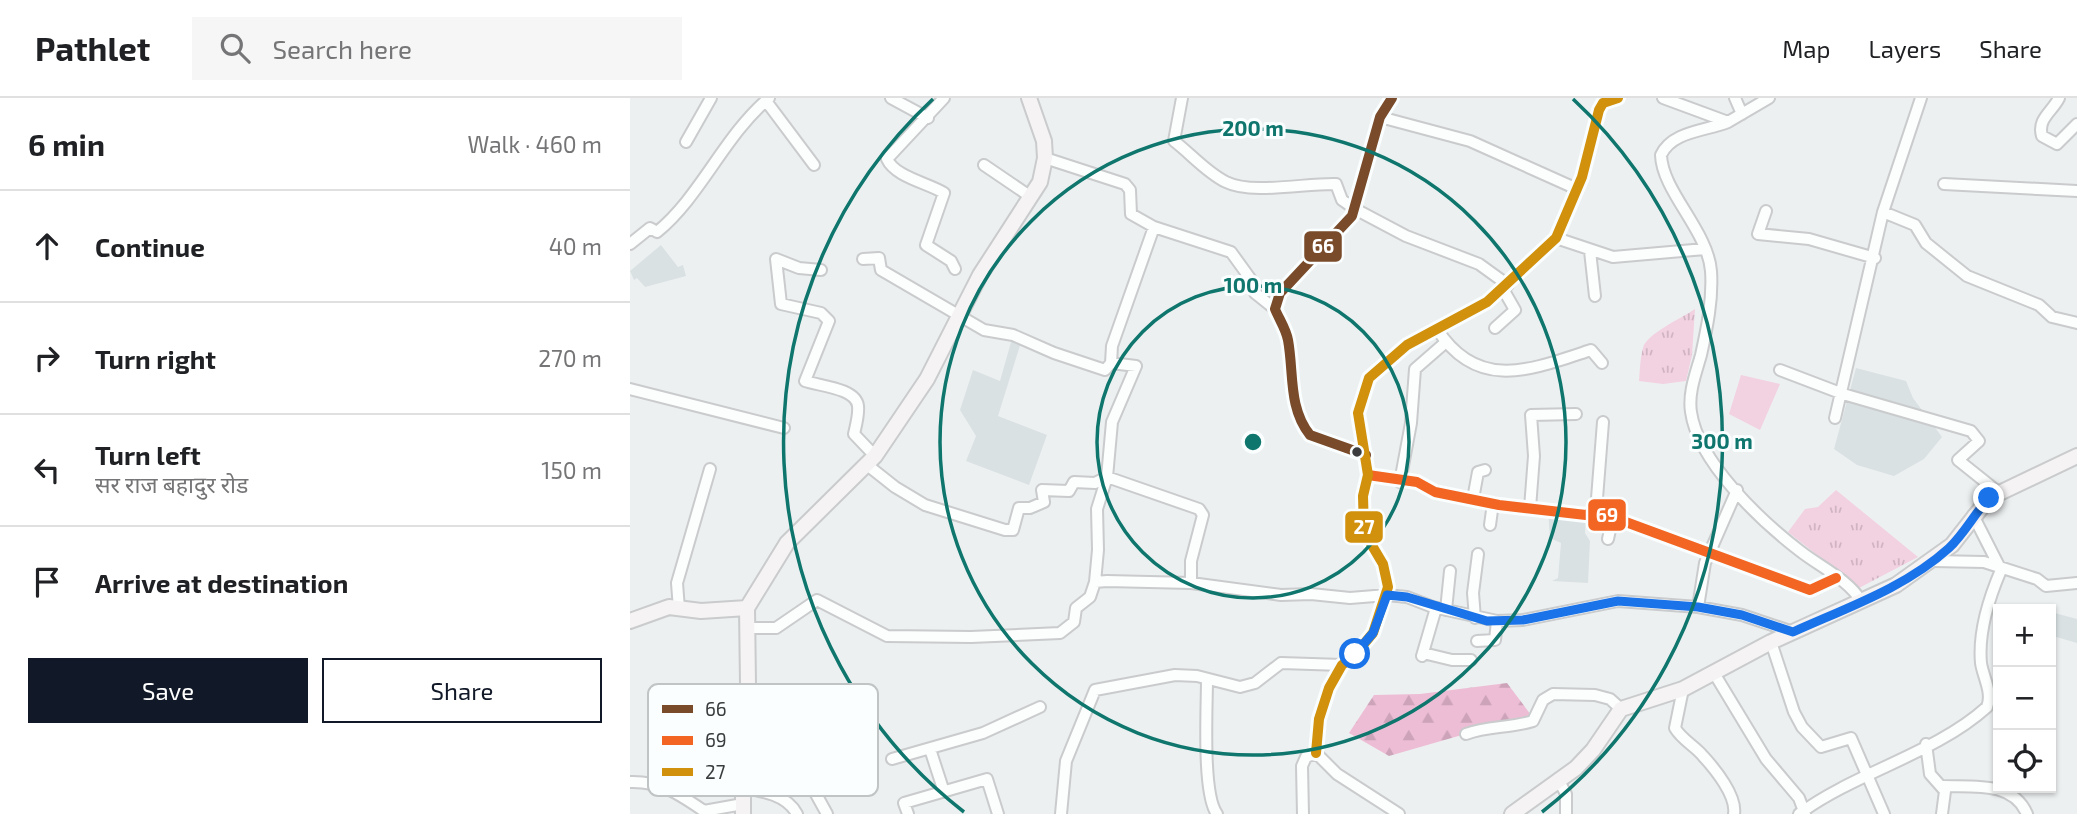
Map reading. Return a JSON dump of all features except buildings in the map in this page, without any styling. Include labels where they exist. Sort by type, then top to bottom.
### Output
[{"type":"street","points":[[686,142],[711,98]]},
{"type":"street","points":[[891,98],[928,118]]},
{"type":"street","points":[[944,98],[928,118],[892,150],[887,159],[890,165],[905,175],[944,193],[926,245],[951,261],[955,269]]},
{"type":"street","points":[[748,684],[747,608],[787,543],[870,460],[927,379],[980,275],[1040,182],[1045,158],[1044,141],[1029,98]]},
{"type":"street","points":[[1182,98],[1174,141],[1227,183],[1279,189],[1313,183],[1336,184],[1342,200],[1355,209],[1406,236],[1479,264],[1506,287],[1515,310],[1495,328]]},
{"type":"street","points":[[1275,309],[1280,293],[1316,256],[1355,209],[1380,117],[1392,98]]},
{"type":"street","points":[[1663,98],[1728,122]]},
{"type":"street","points":[[1735,98],[1742,114]]},
{"type":"street","points":[[1769,98],[1728,122],[1679,137],[1670,142],[1661,155],[1665,173],[1705,249],[1711,269],[1707,331],[1690,398],[1691,414],[1699,440],[1769,526],[1861,601]]},
{"type":"street","points":[[1835,418],[1875,258],[1883,212],[1921,98]]},
{"type":"street","points":[[2059,98],[2045,115],[2041,125],[2042,136],[2057,144],[2077,124]]},
{"type":"street","points":[[630,244],[650,228],[657,232],[679,211],[728,141],[768,99],[814,165]]},
{"type":"street","points":[[1399,814],[1336,774],[1316,754],[1319,719],[1342,665],[1373,633],[1387,595],[1383,564],[1364,532],[1363,496],[1368,475],[1358,413],[1369,378],[1402,349],[1487,302],[1506,287],[1556,237],[1577,189],[1595,121],[1609,99]]},
{"type":"street","points":[[1380,117],[1470,141],[1577,189]]},
{"type":"street","points":[[1045,158],[1125,184],[1130,190],[1131,214],[1153,227],[1231,252],[1252,281],[1255,293],[1275,309],[1287,336],[1296,412],[1305,429],[1310,435],[1366,455]]},
{"type":"street","points":[[984,165],[1031,197]]},
{"type":"street","points":[[1944,184],[2077,191]]},
{"type":"street","points":[[1766,211],[1758,234],[1809,239],[1875,258]]},
{"type":"street","points":[[1883,212],[1915,225],[1926,243],[1967,276],[2039,305],[2052,317],[2077,323]]},
{"type":"street","points":[[863,259],[879,258],[881,270],[957,317],[984,330],[1013,335],[1054,353],[1105,370],[1111,363],[1115,334],[1153,227]]},
{"type":"street","points":[[1556,237],[1613,257],[1705,249]]},
{"type":"street","points":[[1590,251],[1595,296]]},
{"type":"street","points":[[821,270],[799,268],[776,259],[781,304],[821,313],[828,321],[805,382],[837,389],[856,399],[858,405],[855,434],[870,460],[895,487],[925,505],[1005,530],[1013,530],[1019,508],[1030,508],[1044,502],[1042,490],[1069,491],[1074,482],[1095,483],[1107,477],[1199,509],[1203,514],[1191,561],[1191,583]]},
{"type":"street","points":[[1437,329],[1446,342],[1469,361],[1493,369],[1524,372],[1591,350],[1602,363]]},
{"type":"street","points":[[1400,482],[1411,423],[1415,369],[1446,342]]},
{"type":"street","points":[[748,628],[776,628],[817,600],[887,636],[971,637],[1060,633],[1074,622],[1076,608],[1090,597],[1095,582],[1098,550],[1097,509],[1107,477],[1112,422],[1136,366],[1111,363]]},
{"type":"street","points":[[1780,370],[1843,394],[1971,431],[1979,441],[1958,460],[1998,492]]},
{"type":"street","points":[[630,389],[784,428]]},
{"type":"street","points":[[1530,508],[1534,456],[1531,415],[1576,414]]},
{"type":"street","points":[[1596,511],[1603,422]]},
{"type":"street","points":[[1512,814],[1576,768],[1594,750],[1621,709],[1683,689],[1771,642],[1896,585],[1952,545],[1973,515],[1998,492],[2077,456]]},
{"type":"street","points":[[679,609],[677,583],[710,469]]},
{"type":"street","points":[[1473,499],[1478,471],[1485,470]]},
{"type":"street","points":[[1368,475],[1400,482],[1417,482],[1435,492],[1493,503],[1586,515],[1596,511],[1810,590],[1836,578]]},
{"type":"street","points":[[1698,607],[1709,552],[1737,490]]},
{"type":"street","points":[[1490,525],[1493,503]]},
{"type":"street","points":[[1714,673],[1766,759],[1799,798],[1803,813],[1982,711],[1989,703],[1981,663],[1982,632],[2001,570],[1973,515]]},
{"type":"street","points":[[1608,539],[1613,516]]},
{"type":"street","points":[[1475,618],[1473,593],[1478,554]]},
{"type":"street","points":[[1933,561],[1984,562],[2001,570],[2037,579],[2046,586],[2077,583]]},
{"type":"street","points":[[1450,571],[1441,609],[1423,654],[1452,660],[1471,660]]},
{"type":"street","points":[[1095,582],[1191,583],[1281,595],[1311,594],[1350,598],[1387,595],[1407,597],[1441,609],[1497,621],[1523,620],[1618,601],[1698,607],[1742,615],[1793,632]]},
{"type":"street","points":[[630,621],[669,607],[701,611],[747,608]]},
{"type":"street","points":[[1477,641],[1495,640],[1497,621]]},
{"type":"street","points":[[1771,642],[1802,727],[1821,747],[1851,738],[1884,814]]},
{"type":"street","points":[[1061,814],[1066,761],[1095,690],[1175,675],[1240,687],[1255,683],[1281,663],[1342,665]]},
{"type":"street","points":[[1206,680],[1207,755],[1212,802],[1217,814]]},
{"type":"street","points":[[1683,689],[1675,728],[1703,756],[1718,776],[1735,804],[1734,814]]},
{"type":"street","points":[[1466,734],[1481,729],[1507,729],[1533,721],[1543,700],[1553,694],[1595,695],[1610,699],[1621,709]]},
{"type":"street","points":[[892,759],[983,733],[1040,707]]},
{"type":"street","points":[[1926,744],[1930,774],[1942,786],[1999,789],[2020,799],[2027,814]]},
{"type":"street","points":[[930,749],[944,792]]},
{"type":"street","points":[[1303,814],[1303,766],[1306,757],[1316,754]]},
{"type":"street","points":[[908,814],[904,803],[987,779],[998,814]]},
{"type":"street","points":[[1558,779],[1566,794],[1566,814]]},
{"type":"street","points":[[630,782],[648,782]]},
{"type":"street","points":[[1942,786],[1942,814]]},
{"type":"street","points":[[682,796],[704,811],[743,809]]},
{"type":"street","points":[[778,796],[792,805],[797,814]]},
{"type":"street","points":[[817,796],[827,814]]},
{"type":"shaded area","points":[[661,245],[678,267],[683,265],[686,276],[645,287],[637,278],[634,280],[630,271]]},
{"type":"shaded area","points":[[1013,335],[1022,339],[998,416],[1047,435],[1029,485],[966,461],[976,436],[960,410],[973,370],[1000,381]]},
{"type":"shaded area","points":[[1856,368],[1906,381],[1913,398],[1942,437],[1924,459],[1894,476],[1857,465],[1834,449]]},
{"type":"shaded area","points":[[1548,510],[1586,516],[1585,533],[1590,541],[1588,583],[1552,581],[1558,578],[1561,543],[1550,538]]},
{"type":"shaded area","points":[[2056,613],[2077,619],[2077,643],[2056,637]]},
{"type":"green space","points":[[1695,309],[1692,355],[1686,381],[1663,384],[1639,381],[1641,356],[1646,343],[1657,332]]},
{"type":"green space","points":[[1741,375],[1780,384],[1760,430],[1729,414]]},
{"type":"green space","points":[[1836,490],[1918,557],[1859,588],[1788,532],[1805,509],[1818,507]]},
{"type":"green space","points":[[1507,683],[1531,715],[1389,756],[1349,733],[1374,695],[1420,694]]},
{"type":"transit line","name":"66","points":[[1366,455],[1310,435],[1303,424],[1295,402],[1287,336],[1275,309],[1280,293],[1352,216],[1380,117],[1392,98]]},
{"type":"transit line","name":"27","points":[[1316,753],[1319,719],[1329,688],[1342,665],[1353,657],[1373,633],[1388,587],[1383,564],[1364,532],[1363,496],[1368,475],[1358,413],[1369,378],[1407,345],[1487,302],[1556,238],[1582,177],[1599,110],[1603,103],[1618,98]]},
{"type":"transit line","name":"69","points":[[1368,475],[1417,482],[1435,492],[1499,505],[1586,515],[1596,511],[1810,590],[1836,578]]},
{"type":"route","points":[[1355,654],[1373,633],[1387,595],[1407,597],[1433,607],[1487,621],[1523,620],[1618,601],[1698,607],[1742,615],[1793,632],[1896,585],[1933,561],[1952,545],[1989,498]]}]
